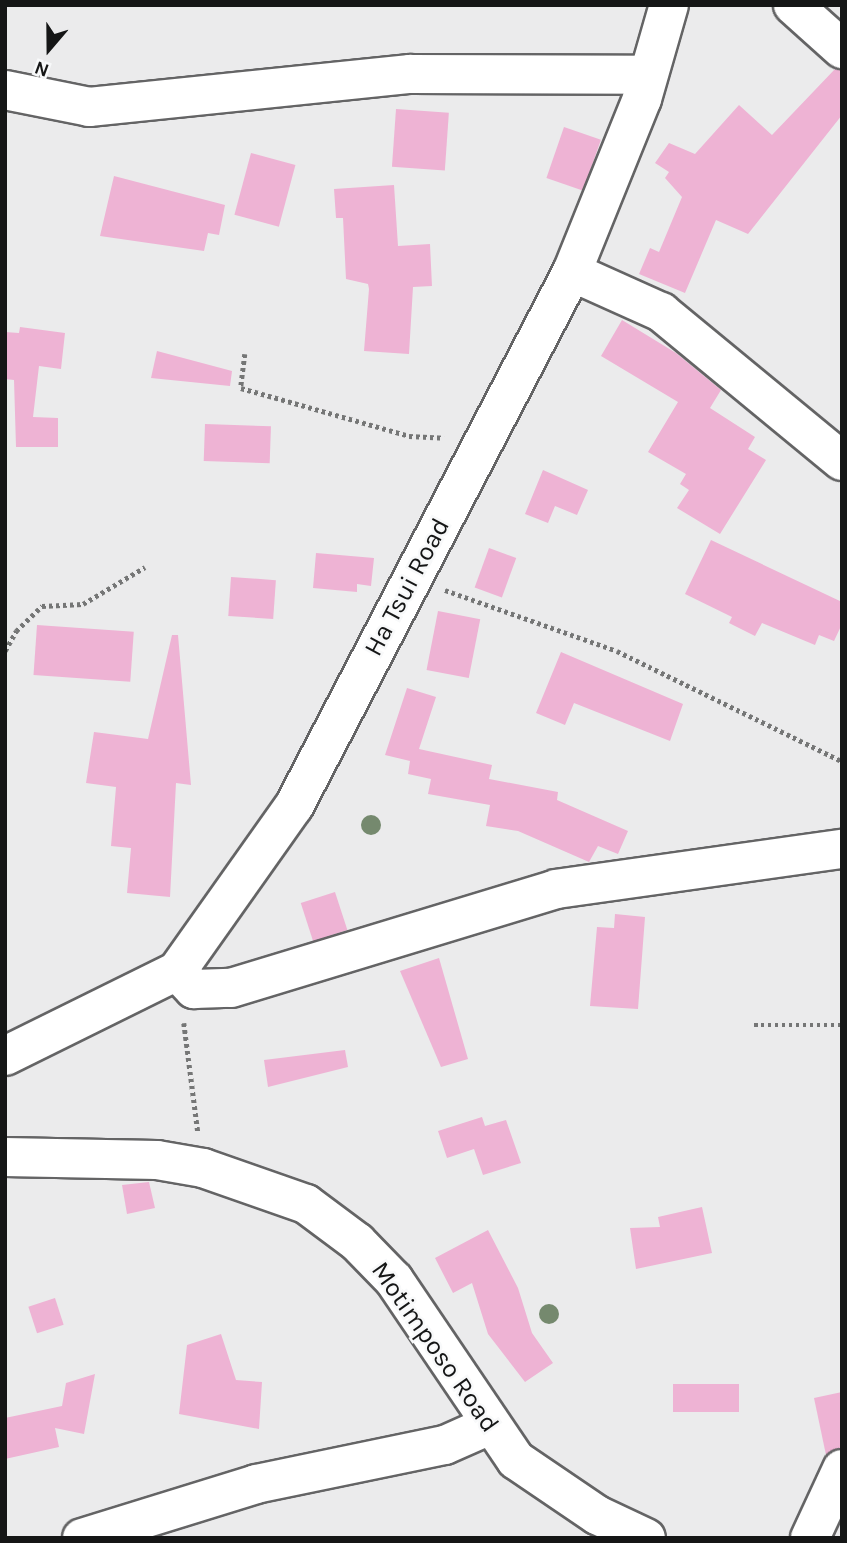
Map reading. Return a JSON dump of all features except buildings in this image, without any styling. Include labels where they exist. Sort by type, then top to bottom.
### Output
[{"type":"street","name":"Ha Tsui Road","points":[[5,1056],[185,980],[294,806],[410,578],[487,442],[572,272],[648,75],[669,5]]},
{"type":"street","points":[[793,5],[842,49]]},
{"type":"street","points":[[5,90],[89,107],[410,74],[648,75]]},
{"type":"street","points":[[572,272],[661,312],[842,461]]},
{"type":"street","points":[[185,980],[231,989],[556,889],[842,849]]},
{"type":"street","name":"Motimposo Road","points":[[5,1157],[157,1160],[203,1168],[306,1204],[357,1242],[394,1280],[490,1426],[516,1460],[551,1488],[635,1535]]},
{"type":"street","points":[[82,1538],[256,1484],[445,1445],[490,1426]]},
{"type":"street","points":[[810,1538],[842,1469]]},
{"type":"path","points":[[245,354],[241,388],[409,436],[487,442]]},
{"type":"path","points":[[5,651],[16,631],[42,606],[83,604],[145,567]]},
{"type":"path","points":[[410,578],[617,651],[842,761]]},
{"type":"path","points":[[185,980],[183,1015],[203,1168]]},
{"type":"path","points":[[754,1025],[842,1025]]}]
